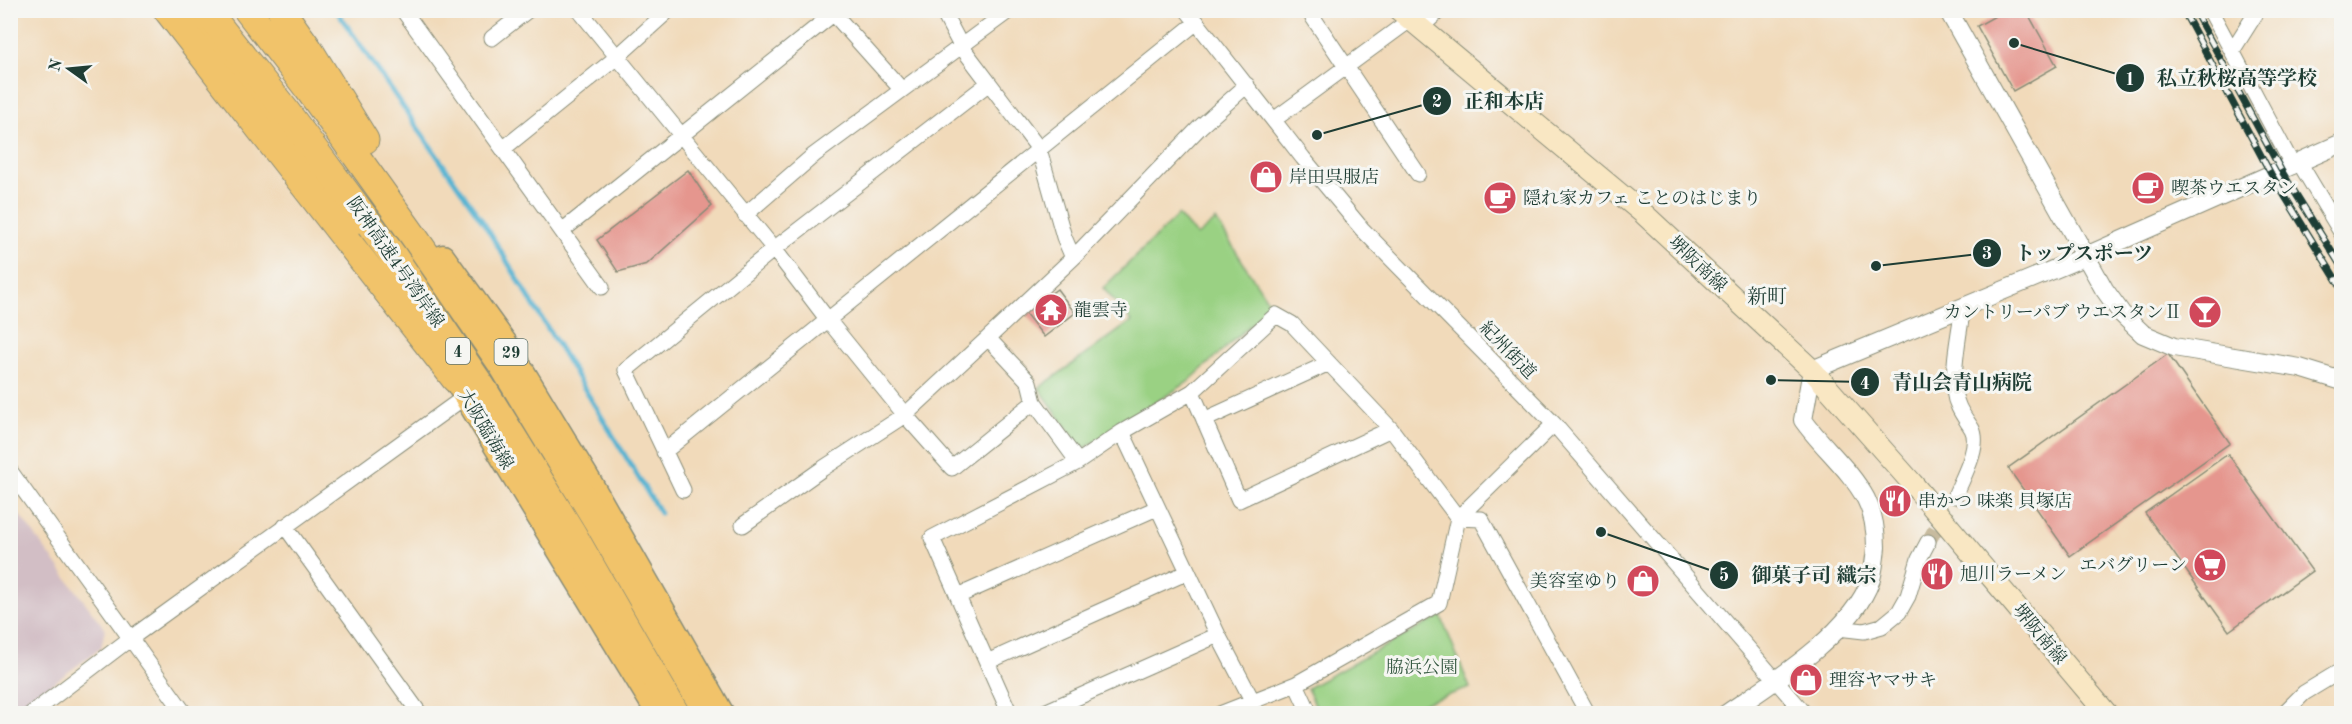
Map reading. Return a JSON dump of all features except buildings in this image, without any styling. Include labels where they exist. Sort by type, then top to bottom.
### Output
[{"type":"highway","points":[[167,10],[461,387]]},
{"type":"highway","name":"阪神高速4号湾岸線","points":[[206,10],[286,111],[394,257],[482,387],[571,531],[676,714]]},
{"type":"highway","name":"阪神高速4号湾岸線","points":[[247,10],[308,89],[415,237],[503,366],[599,524],[708,714]]},
{"type":"highway","points":[[281,10],[309,49],[386,176]]},
{"type":"main road","name":"大阪臨海線","points":[[190,10],[371,253],[461,387],[658,714]]},
{"type":"main road","name":"29","points":[[268,10],[507,346],[591,483],[723,714]]},
{"type":"main road","name":"堺阪南線","points":[[1410,20],[1644,214],[1812,370],[1912,483],[2107,714]]},
{"type":"street","points":[[403,10],[602,287]]},
{"type":"street","points":[[492,38],[528,10]]},
{"type":"street","points":[[579,10],[774,249],[905,415],[952,468],[1034,402]]},
{"type":"street","points":[[503,149],[617,57],[669,10]]},
{"type":"street","points":[[942,10],[962,46],[1039,149],[1072,258]]},
{"type":"street","points":[[745,215],[814,155],[1010,10]]},
{"type":"street","points":[[1308,10],[1418,174]]},
{"type":"street","points":[[1275,119],[1410,20],[1440,10]]},
{"type":"street","points":[[1948,10],[2086,256],[2122,314],[2143,334],[2174,347],[2300,368],[2342,381]]},
{"type":"street","points":[[2210,10],[2296,164],[2342,234]]},
{"type":"street","points":[[2232,51],[2258,10]]},
{"type":"street","points":[[562,231],[836,12],[902,90]]},
{"type":"street","points":[[664,452],[1039,149],[1192,16]]},
{"type":"street","name":"紀州街道","points":[[1192,16],[1275,119],[1303,158],[1362,229],[1554,424],[1805,714]]},
{"type":"street","points":[[683,490],[626,370],[774,249],[989,83]]},
{"type":"street","points":[[744,525],[822,469],[905,415],[1072,258],[1200,127],[1247,85]]},
{"type":"street","points":[[1726,714],[1776,681],[1850,616],[1864,594],[1875,563],[1874,523],[1866,499],[1803,420],[1812,370],[2086,256],[2342,143]]},
{"type":"street","points":[[1955,496],[1975,443],[1973,431],[1960,413],[1954,393],[1963,307]]},
{"type":"street","points":[[1010,714],[932,538],[1078,462],[1122,432],[1192,392],[1276,315],[1292,324],[1391,429],[1458,518]]},
{"type":"street","points":[[988,338],[1029,382],[1034,402],[1078,462]]},
{"type":"street","points":[[1204,420],[1329,363]]},
{"type":"street","points":[[31,714],[285,526],[461,387]]},
{"type":"street","points":[[1192,392],[1239,500],[1391,429]]},
{"type":"street","points":[[1220,714],[1296,684],[1439,603],[1458,518],[1554,424]]},
{"type":"street","points":[[1122,432],[1218,635],[1252,700]]},
{"type":"street","points":[[10,471],[185,714]]},
{"type":"street","points":[[958,596],[1157,507]]},
{"type":"street","points":[[1458,518],[1481,519],[1588,714]]},
{"type":"street","points":[[285,526],[420,714]]},
{"type":"street","points":[[1838,628],[1864,631],[1882,626],[1899,612],[1908,597],[1919,559],[1928,542]]},
{"type":"street","points":[[987,662],[1188,572]]},
{"type":"street","points":[[1040,714],[1218,635]]},
{"type":"street","points":[[2283,714],[2304,693],[2340,673]]},
{"type":"street","points":[[1296,684],[1310,714]]},
{"type":"shaded area","points":[[10,502],[105,629],[101,648],[11,714]]},
{"type":"green space","points":[[1178,215],[1197,236],[1216,220],[1271,306],[1188,382],[1082,450],[1039,388],[1132,321],[1103,288]]},
{"type":"green space","name":"脇浜公園","points":[[1441,616],[1470,688],[1394,713],[1319,713],[1307,688]]},
{"type":"waterway","points":[[336,10],[485,225],[660,513]]},
{"type":"tunnel","points":[[1928,542],[1955,496]]},
{"type":"railway","points":[[2183,10],[2271,174],[2342,289]]},
{"type":"railway","points":[[2194,10],[2281,170],[2342,268]]},
{"type":"place","name":"私立秋桜高等学校","points":[[2014,43]]},
{"type":"place","name":"正和本店","points":[[1317,135]]},
{"type":"place","name":"岸田呉服店","points":[[1266,177]]},
{"type":"place","name":"喫茶ウエスタン","points":[[2148,188]]},
{"type":"place","name":"隠れ家カフェ ことのはじまり","points":[[1500,198]]},
{"type":"place","name":"トップスポーツ","points":[[1876,266]]},
{"type":"place","name":"龍雲寺","points":[[1051,310]]},
{"type":"place","name":"カントリーパブ ウエスタンⅡ","points":[[2205,312]]},
{"type":"place","name":"青山会青山病院","points":[[1771,380]]},
{"type":"place","name":"串かつ 味楽 貝塚店","points":[[1895,501]]},
{"type":"place","name":"御菓子司 織宗","points":[[1601,532]]},
{"type":"place","name":"エバグリーン","points":[[2210,565]]},
{"type":"place","name":"旭川ラーメン","points":[[1937,574]]},
{"type":"place","name":"美容室ゆり","points":[[1643,581]]},
{"type":"place","name":"理容ヤマサキ","points":[[1806,680]]},
{"type":"district","name":"新町","points":[[1767,296]]}]
